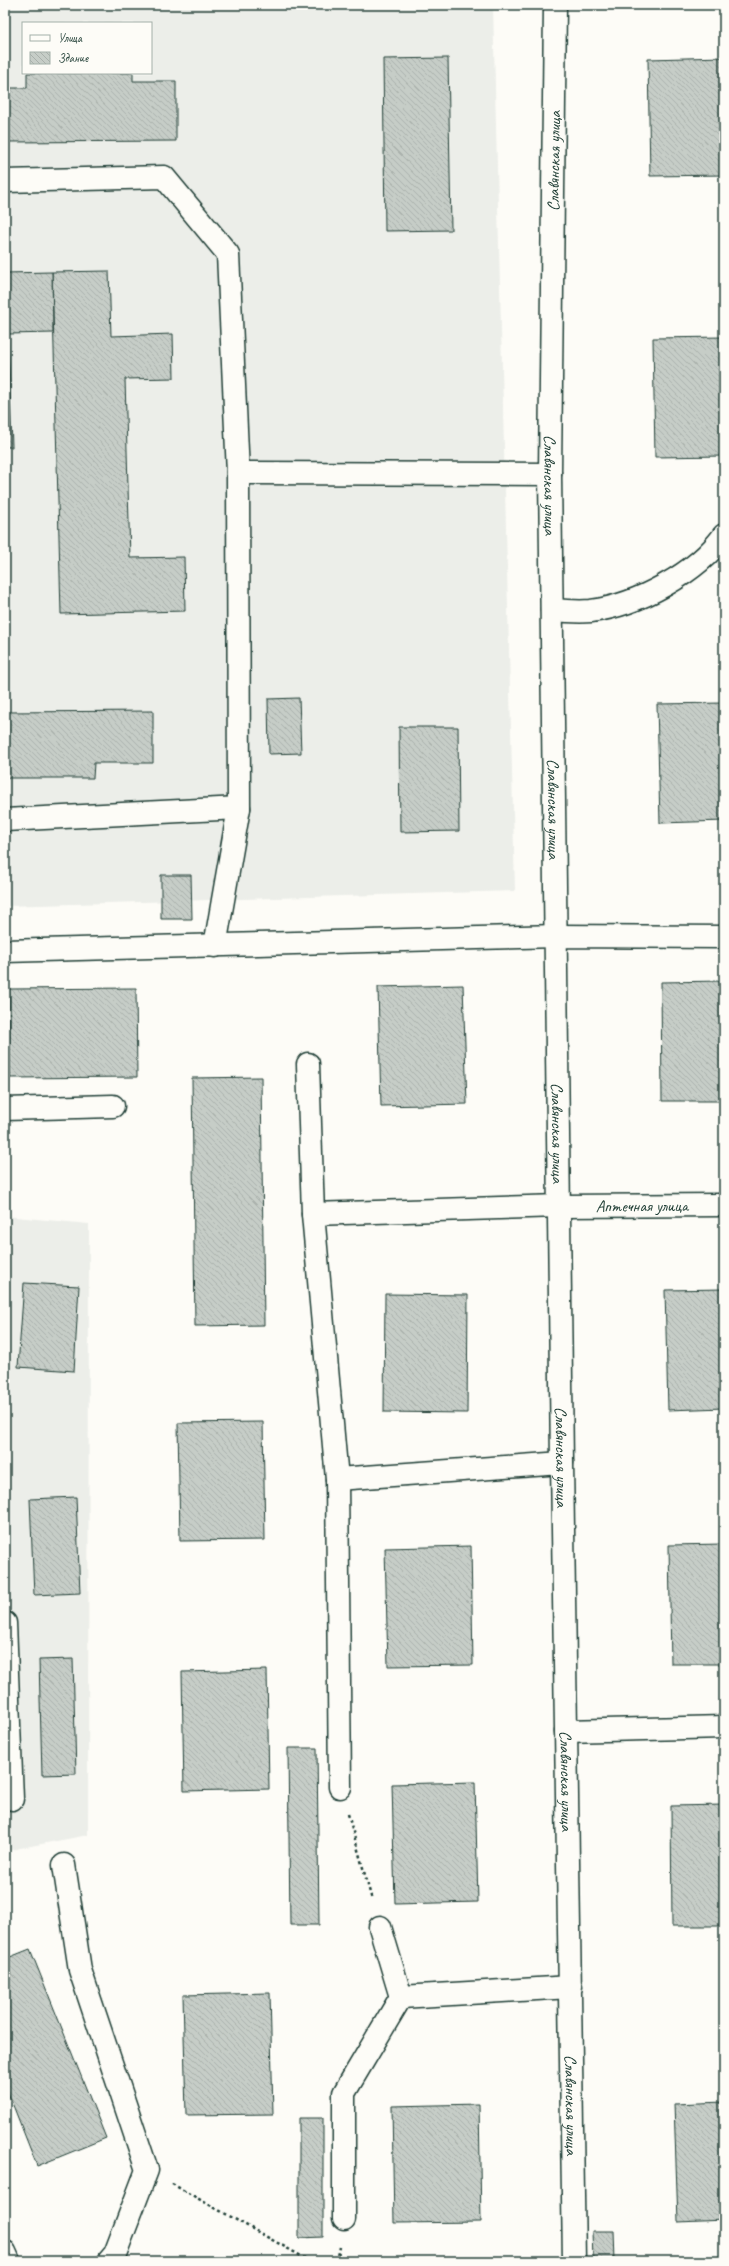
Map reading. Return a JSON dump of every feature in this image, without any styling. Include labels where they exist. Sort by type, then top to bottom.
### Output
[{"type":"street","name":"Славянская улица","points":[[555,5],[550,474],[562,1463],[574,2261]]},
{"type":"street","points":[[5,181],[164,177],[228,254],[238,473],[239,808],[215,946]]},
{"type":"street","points":[[238,473],[550,474]]},
{"type":"street","points":[[552,610],[591,611],[643,596],[692,568],[724,535]]},
{"type":"street","points":[[5,820],[239,808]]},
{"type":"street","points":[[5,951],[556,936],[724,937]]},
{"type":"street","points":[[308,1064],[313,1214],[337,1479],[340,1787]]},
{"type":"street","points":[[5,1109],[114,1106]]},
{"type":"street","name":"Аптечная улица","points":[[313,1214],[560,1206],[724,1205]]},
{"type":"street","points":[[337,1479],[562,1463]]},
{"type":"street","points":[[5,1623],[12,1798]]},
{"type":"street","points":[[566,1731],[724,1727]]},
{"type":"street","points":[[64,1865],[80,1970],[147,2170],[115,2254],[109,2261]]},
{"type":"street","points":[[344,2219],[344,2092],[401,1997],[380,1927]]},
{"type":"street","points":[[401,1997],[571,1987]]},
{"type":"street","points":[[5,2252],[9,2261]]},
{"type":"path","points":[[340,1787],[380,1927]]},
{"type":"path","points":[[147,2170],[310,2261]]},
{"type":"shaded area","points":[[5,5],[493,5],[515,891],[5,906]]},
{"type":"shaded area","points":[[5,1216],[89,1224],[88,1835],[5,1851]]},
{"type":"building","points":[[724,57],[724,175],[650,176],[648,59]]},
{"type":"building","points":[[448,58],[451,230],[385,231],[383,59]]},
{"type":"building","points":[[27,74],[133,74],[133,81],[176,81],[176,141],[5,142],[5,88],[27,88]]},
{"type":"building","points":[[109,271],[111,336],[173,334],[174,378],[125,379],[130,558],[184,557],[185,611],[61,614],[52,272]]},
{"type":"building","points":[[52,272],[53,333],[8,334],[12,447],[5,447],[5,273]]},
{"type":"building","points":[[724,337],[724,456],[655,457],[653,338]]},
{"type":"building","points":[[299,698],[301,753],[269,754],[268,699]]},
{"type":"building","points":[[724,703],[724,821],[660,823],[657,704]]},
{"type":"building","points":[[153,711],[153,763],[94,763],[93,778],[5,778],[5,712]]},
{"type":"building","points":[[399,727],[458,727],[459,831],[400,832]]},
{"type":"building","points":[[161,875],[191,875],[192,919],[161,919]]},
{"type":"building","points":[[724,981],[724,1101],[662,1101],[661,982]]},
{"type":"building","points":[[463,985],[467,1104],[381,1106],[378,987]]},
{"type":"building","points":[[136,988],[137,1077],[10,1078],[9,989]]},
{"type":"building","points":[[261,1077],[264,1325],[195,1326],[192,1078]]},
{"type":"building","points":[[24,1283],[79,1286],[74,1371],[18,1367]]},
{"type":"building","points":[[724,1289],[724,1408],[668,1410],[665,1290]]},
{"type":"building","points":[[385,1294],[468,1295],[467,1413],[384,1412]]},
{"type":"building","points":[[263,1422],[265,1540],[180,1541],[178,1423]]},
{"type":"building","points":[[76,1497],[80,1593],[34,1595],[30,1499]]},
{"type":"building","points":[[724,1544],[724,1664],[671,1664],[669,1545]]},
{"type":"building","points":[[471,1546],[473,1665],[388,1666],[385,1548]]},
{"type":"building","points":[[73,1659],[76,1774],[42,1775],[39,1660]]},
{"type":"building","points":[[267,1670],[269,1789],[184,1791],[182,1672]]},
{"type":"building","points":[[288,1748],[317,1748],[319,1925],[290,1925]]},
{"type":"building","points":[[475,1782],[478,1902],[395,1904],[392,1784]]},
{"type":"building","points":[[724,1805],[724,1926],[672,1926],[671,1806]]},
{"type":"building","points":[[30,1949],[106,2138],[37,2166],[5,2085],[5,1959]]},
{"type":"building","points":[[270,1993],[273,2114],[186,2115],[183,1995]]},
{"type":"building","points":[[724,2102],[724,2220],[678,2222],[674,2104]]},
{"type":"building","points":[[479,2104],[481,2222],[394,2223],[392,2106]]},
{"type":"building","points":[[299,2118],[323,2118],[323,2237],[299,2238]]},
{"type":"building","points":[[592,2231],[614,2231],[615,2261],[593,2261]]}]
